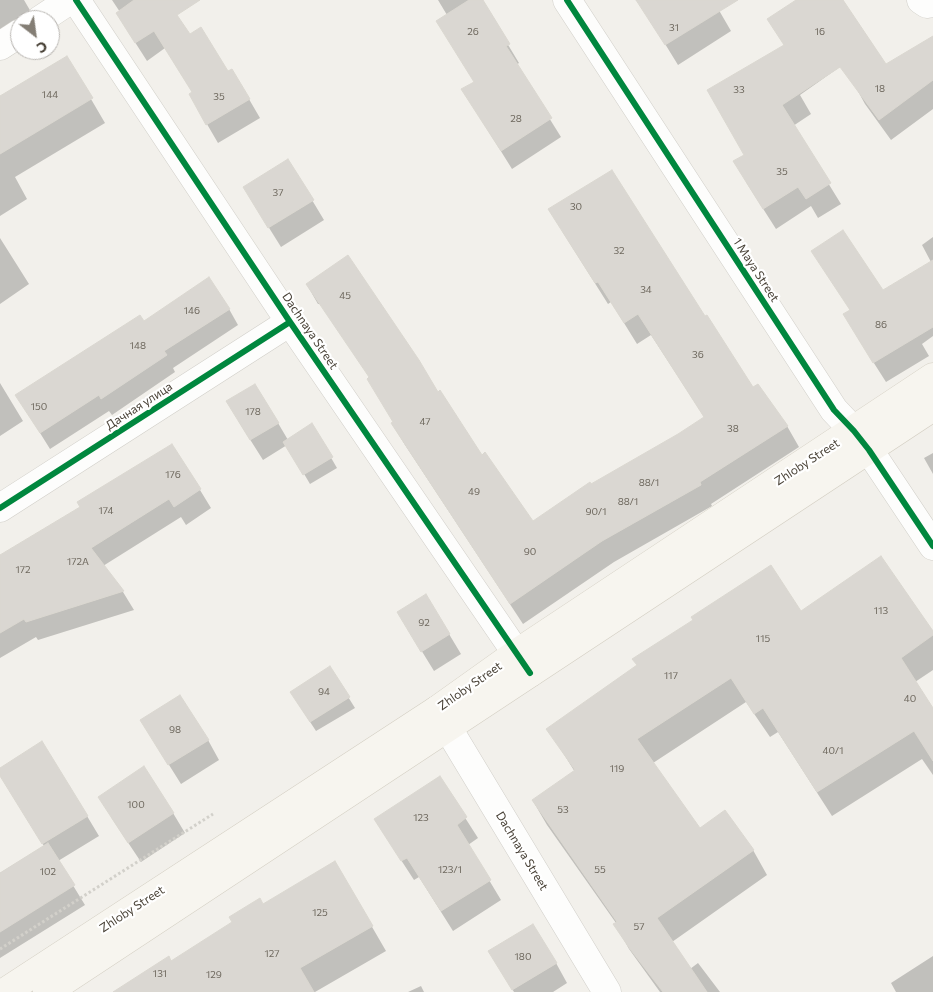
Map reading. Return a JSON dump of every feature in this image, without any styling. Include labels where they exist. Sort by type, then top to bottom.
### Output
[{"type":"main road","name":"Zhloby Street","points":[[47,992],[523,663],[861,441],[933,377]]},
{"type":"main road","points":[[861,441],[933,407]]},
{"type":"main road","name":"Zhloby Street","points":[[5,992],[442,719]]},
{"type":"street","points":[[55,10],[70,0]]},
{"type":"street","name":"Dachnaya Street","points":[[76,0],[290,322],[523,663]]},
{"type":"street","name":"1 Maya Street","points":[[567,0],[834,410],[861,441],[933,546]]},
{"type":"street","points":[[921,0],[927,4],[933,3]]},
{"type":"street","name":"Дачная улица","points":[[0,508],[290,322]]},
{"type":"street","name":"Dachnaya Street","points":[[442,719],[607,992]]},
{"type":"building","points":[[134,0],[200,0],[177,15],[190,34],[201,27],[228,71],[232,69],[250,99],[206,125],[189,94],[192,92],[154,31],[135,43],[116,13]]},
{"type":"building","points":[[469,0],[483,0],[510,44],[506,46],[552,118],[501,151],[461,89],[474,82],[436,21]]},
{"type":"building","points":[[636,0],[738,0],[665,45]]},
{"type":"building","points":[[796,0],[843,0],[886,64],[933,36],[933,80],[879,120],[840,67],[782,105],[831,183],[806,199],[798,187],[763,209],[733,161],[744,155],[707,90],[784,45],[767,19]]},
{"type":"building","points":[[67,56],[93,98],[0,154],[0,96]]},
{"type":"building","points":[[288,159],[314,200],[268,228],[243,187]]},
{"type":"building","points":[[612,170],[705,316],[707,315],[753,387],[758,384],[788,426],[700,482],[701,485],[602,541],[510,604],[391,423],[393,422],[367,379],[369,377],[306,284],[348,255],[419,360],[438,392],[440,390],[482,455],[485,452],[533,521],[590,482],[591,484],[704,417],[638,314],[624,323],[598,282],[595,283],[548,209]]},
{"type":"building","points":[[843,230],[883,290],[933,260],[933,327],[873,363],[843,314],[850,310],[811,251]]},
{"type":"building","points":[[209,277],[230,309],[164,351],[167,355],[101,399],[99,395],[40,433],[15,395],[140,315],[144,321]]},
{"type":"building","points":[[255,384],[279,423],[250,440],[226,401]]},
{"type":"building","points":[[312,423],[333,457],[303,475],[283,442]]},
{"type":"building","points":[[172,444],[201,489],[174,507],[169,499],[91,548],[124,591],[26,622],[24,619],[0,633],[0,555],[80,507],[77,502]]},
{"type":"building","points":[[881,556],[933,631],[933,635],[901,658],[933,708],[933,761],[914,731],[817,792],[763,708],[754,714],[731,678],[637,739],[700,828],[725,810],[754,850],[657,918],[707,992],[663,992],[630,949],[613,924],[617,922],[532,800],[575,770],[546,729],[637,665],[632,659],[693,620],[691,617],[771,565],[801,611]]},
{"type":"building","points":[[426,594],[450,634],[421,652],[397,612]]},
{"type":"building","points":[[330,666],[350,697],[310,722],[290,692]]},
{"type":"building","points":[[180,695],[209,740],[168,765],[140,720]]},
{"type":"building","points":[[42,741],[88,816],[42,844],[0,776],[0,768]]},
{"type":"building","points":[[144,766],[174,813],[128,843],[98,797]]},
{"type":"building","points":[[440,776],[467,817],[457,825],[491,880],[441,911],[407,858],[401,861],[374,819]]},
{"type":"building","points":[[48,843],[75,885],[0,932],[0,873]]},
{"type":"building","points":[[335,861],[373,926],[300,968],[314,992],[113,992],[169,956],[171,961],[232,922],[229,917],[260,898],[263,904]]},
{"type":"building","points":[[533,924],[557,963],[512,990],[488,951]]},
{"type":"cycle path","points":[[76,0],[290,322],[530,673]]},
{"type":"cycle path","points":[[567,0],[834,410],[869,450],[933,546]]},
{"type":"cycle path","points":[[0,508],[290,322]]}]
